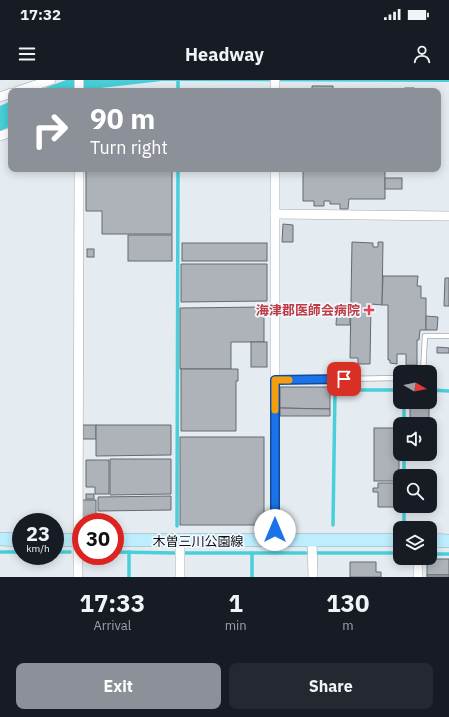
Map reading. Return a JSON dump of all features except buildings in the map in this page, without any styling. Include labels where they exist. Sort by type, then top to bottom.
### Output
[{"type":"main road","points":[[0,539],[12,540]]},
{"type":"main road","name":"木曽三川公園線","points":[[124,540],[393,540]]},
{"type":"main road","points":[[437,540],[449,540]]},
{"type":"street","points":[[27,88],[50,80]]},
{"type":"street","points":[[79,172],[79,513]]},
{"type":"street","points":[[275,172],[275,541]]},
{"type":"street","points":[[275,214],[449,216]]},
{"type":"street","points":[[180,541],[180,577]]},
{"type":"street","points":[[312,541],[313,577]]},
{"type":"street","points":[[78,565],[78,577]]},
{"type":"street","points":[[418,565],[418,577]]},
{"type":"lane","points":[[424,365],[425,336],[449,336]]},
{"type":"lane","points":[[275,380],[393,378]]},
{"type":"water","points":[[66,80],[449,80],[449,82],[162,81],[101,88],[45,88]]},
{"type":"water","points":[[8,102],[8,127],[0,131],[0,106]]},
{"type":"waterway","points":[[178,80],[178,88]]},
{"type":"waterway","points":[[177,526],[178,172]]},
{"type":"waterway","points":[[333,525],[335,390],[393,390]]},
{"type":"waterway","points":[[437,390],[449,391]]},
{"type":"waterway","points":[[404,409],[404,417]]},
{"type":"waterway","points":[[404,461],[404,469]]},
{"type":"waterway","points":[[404,513],[404,521]]},
{"type":"waterway","points":[[0,552],[12,552]]},
{"type":"waterway","points":[[64,552],[70,552]]},
{"type":"waterway","points":[[124,552],[175,553]]},
{"type":"waterway","points":[[129,552],[129,577]]},
{"type":"waterway","points":[[185,553],[306,553]]},
{"type":"waterway","points":[[252,553],[252,577]]},
{"type":"waterway","points":[[317,553],[393,553]]},
{"type":"waterway","points":[[437,554],[449,554]]},
{"type":"slow traffic","points":[[275,410],[275,380],[289,380]]},
{"type":"place","name":"海津郡医師会病院","points":[[369,310]]},
{"type":"route","points":[[275,530],[275,380],[344,379]]}]
